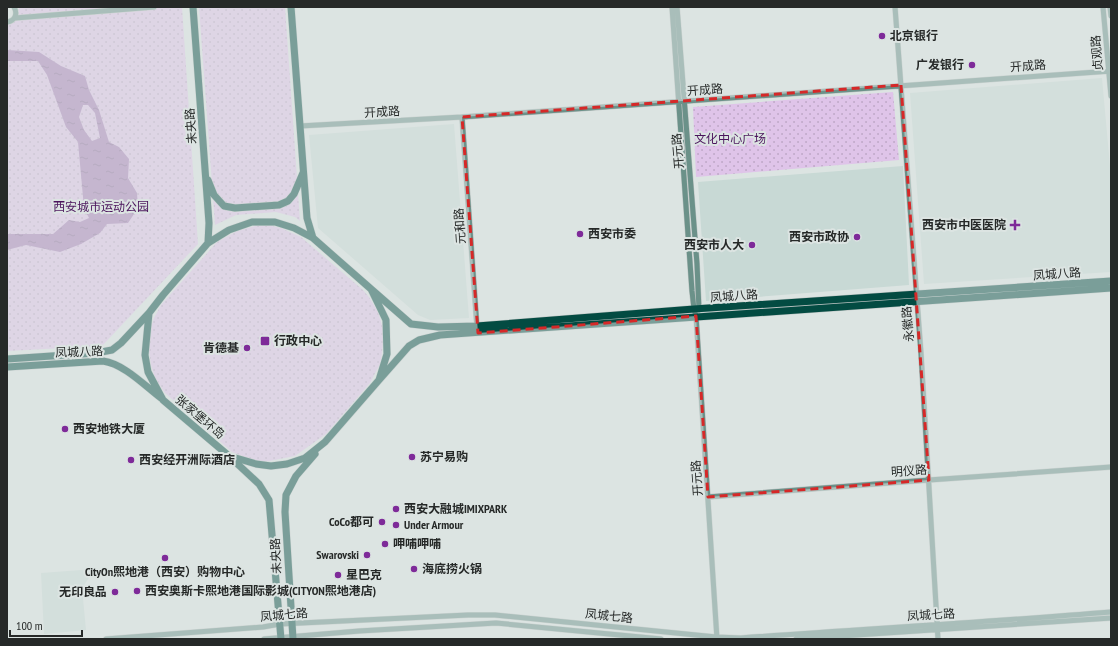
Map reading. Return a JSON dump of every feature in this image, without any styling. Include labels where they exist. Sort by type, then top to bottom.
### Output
[{"type":"main road","name":"未央路","points":[[193,7],[209,223],[208,243]]},
{"type":"main road","points":[[291,7],[307,218],[312,238]]},
{"type":"main road","points":[[205,175],[214,195],[224,206],[235,208],[279,205],[288,201],[294,194],[304,171]]},
{"type":"main road","name":"张家堡环岛","points":[[252,222],[275,222],[294,228],[312,238],[371,289],[386,320],[387,354],[379,380],[325,442],[305,458],[287,464],[276,465],[256,464],[229,456],[163,400],[148,372],[145,355],[149,313],[208,243],[229,230],[252,222]]},
{"type":"main road","name":"凤城八路","points":[[916,298],[1111,281]]},
{"type":"main road","name":"凤城八路","points":[[379,380],[409,346],[419,340],[478,329],[697,312],[916,298],[1111,288]]},
{"type":"main road","name":"凤城八路","points":[[371,289],[412,324],[478,329]]},
{"type":"main road","name":"凤城八路","points":[[7,359],[104,352],[112,350],[149,313]]},
{"type":"main road","name":"凤城八路","points":[[7,367],[103,361],[111,362],[121,367],[163,400]]},
{"type":"main road","name":"未央路","points":[[293,638],[285,512],[286,495],[296,476],[325,442]]},
{"type":"main road","name":"未央路","points":[[229,456],[260,484],[269,500],[281,638]]},
{"type":"street","points":[[14,7],[16,12],[15,18]]},
{"type":"street","points":[[7,22],[10,22],[15,18],[154,7]]},
{"type":"street","name":"开元路","points":[[672,7],[678,102],[697,312]]},
{"type":"street","name":"开元路","points":[[677,7],[716,638]]},
{"type":"street","name":"永徽路","points":[[895,7],[929,480],[938,639]]},
{"type":"street","name":"贞观路","points":[[1103,7],[1110,71],[1111,96]]},
{"type":"street","points":[[1110,7],[1111,16]]},
{"type":"street","name":"开成路","points":[[300,126],[684,102],[1110,71]]},
{"type":"street","name":"元和路","points":[[462,117],[478,329]]},
{"type":"street","name":"明仪路","points":[[708,497],[1111,467]]},
{"type":"street","name":"凤城七路","points":[[796,639],[1111,612]]},
{"type":"street","name":"凤城七路","points":[[106,639],[263,627],[291,623],[468,614],[495,615],[716,638],[741,638],[1111,618]]},
{"type":"street","name":"凤城七路","points":[[264,639],[293,638],[359,631],[496,623],[661,639]]},
{"type":"highlighted area","points":[[901,85],[929,480],[708,497],[696,316],[478,333],[462,117]]},
{"type":"shaded area","name":"西安市中医医院","points":[[1102,78],[1111,177],[1111,272],[924,284],[910,93]]},
{"type":"shaded area","points":[[454,124],[469,318],[430,320],[418,315],[318,228],[309,135]]},
{"type":"shaded area","points":[[903,166],[909,285],[706,301],[698,182]]},
{"type":"shaded area","points":[[95,569],[82,588],[86,630],[44,634],[41,573]]},
{"type":"green space","name":"西安城市运动公园","points":[[19,7],[182,7],[198,244],[102,346],[7,351],[7,24],[18,15]]},
{"type":"green space","points":[[199,7],[285,7],[300,221],[295,217],[276,212],[236,215],[215,225]]},
{"type":"green space","name":"文化中心广场","points":[[893,92],[899,160],[696,177],[693,107]]},
{"type":"green space","points":[[255,226],[272,226],[281,228],[301,237],[363,290],[378,312],[383,329],[380,364],[370,383],[326,434],[295,456],[264,462],[247,458],[232,452],[165,393],[155,378],[151,365],[148,342],[154,318],[161,305],[217,242],[237,231]]},
{"type":"water","points":[[7,50],[39,52],[61,66],[85,76],[89,90],[99,110],[109,142],[119,147],[129,159],[128,178],[137,193],[138,208],[128,223],[107,224],[100,233],[81,244],[60,252],[26,245],[7,250],[7,234],[53,234],[69,220],[80,222],[89,218],[84,208],[78,142],[66,127],[47,75],[38,61],[7,61]],"holes":[[[83,105],[88,105],[95,113],[100,138],[92,141],[84,130],[79,117]]]},
{"type":"place","name":"北京银行","points":[[882,36]]},
{"type":"place","name":"广发银行","points":[[972,65]]},
{"type":"place","name":"西安市中医医院","points":[[1015,225]]},
{"type":"place","name":"西安市委","points":[[580,234]]},
{"type":"place","name":"西安市政协","points":[[857,237]]},
{"type":"place","name":"西安市人大","points":[[752,245]]},
{"type":"place","name":"行政中心","points":[[265,341]]},
{"type":"place","name":"肯德基","points":[[247,348]]},
{"type":"place","name":"西安地铁大厦","points":[[65,429]]},
{"type":"place","name":"苏宁易购","points":[[412,457]]},
{"type":"place","name":"西安经开洲际酒店","points":[[131,460]]},
{"type":"place","name":"西安大融城IMIXPARK","points":[[396,509]]},
{"type":"place","name":"CoCo都可","points":[[382,522]]},
{"type":"place","name":"Under Armour","points":[[396,525]]},
{"type":"place","name":"呷哺呷哺","points":[[385,544]]},
{"type":"place","name":"Swarovski","points":[[367,555]]},
{"type":"place","name":"CityOn熙地港（西安）购物中心","points":[[165,558]]},
{"type":"place","name":"海底捞火锅","points":[[414,569]]},
{"type":"place","name":"星巴克","points":[[338,575]]},
{"type":"place","name":"西安奥斯卡熙地港国际影城(CITYON熙地港店)","points":[[137,591]]},
{"type":"place","name":"无印良品","points":[[115,592]]}]
